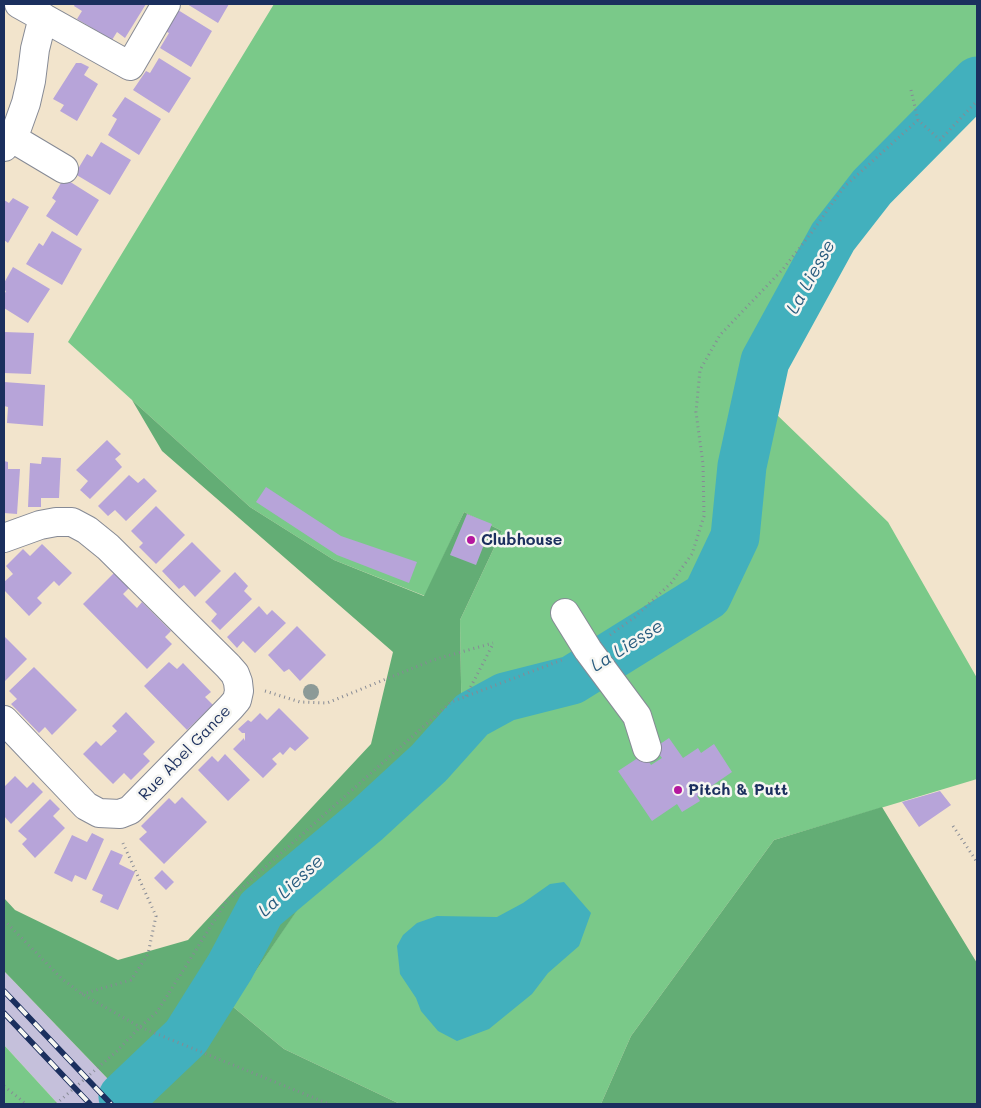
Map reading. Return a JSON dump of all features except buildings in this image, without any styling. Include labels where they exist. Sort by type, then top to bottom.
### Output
[{"type":"street","points":[[34,9],[130,66],[166,4]]},
{"type":"street","points":[[34,9],[34,49],[31,81],[19,124],[8,142],[64,169]]},
{"type":"street","points":[[4,538],[40,525],[56,522],[72,522],[87,530],[108,546],[228,666],[235,674],[238,682]]},
{"type":"street","points":[[565,613],[598,663],[637,716],[647,748]]},
{"type":"street","name":"Rue Abel Gance","points":[[111,815],[130,810],[231,707],[237,700],[238,682]]},
{"type":"street","points":[[4,720],[86,806],[99,813],[111,815]]},
{"type":"path","points":[[911,90],[918,120],[940,140],[977,101]]},
{"type":"path","points":[[238,682],[300,702],[327,703],[433,660],[493,643],[466,696]]},
{"type":"path","points":[[82,994],[132,980],[148,954],[156,916],[111,815]]},
{"type":"path","points":[[953,826],[977,862]]},
{"type":"path","points":[[4,920],[61,978],[82,994],[140,1026],[329,1104]]},
{"type":"path","points":[[56,1104],[117,1051],[140,1026]]},
{"type":"path","points":[[4,1086],[26,1104]]},
{"type":"shaded area","points":[[4,971],[132,1104],[58,1104],[4,1045]]},
{"type":"green space","points":[[274,4],[977,4],[977,109],[843,246],[745,384],[888,522],[977,678],[977,779],[774,840],[631,1036],[601,1104],[400,1104],[284,1049],[232,1006],[317,880],[399,809],[462,743],[460,620],[502,531],[464,512],[425,596],[334,560],[250,507],[68,342]]},
{"type":"green space","points":[[132,400],[250,507],[334,560],[424,596],[464,512],[502,531],[460,620],[462,743],[399,809],[317,881],[232,1006],[284,1049],[400,1104],[132,1104],[4,971],[4,898],[15,910],[118,960],[188,940],[371,744],[393,652],[162,451]]},
{"type":"green space","points":[[882,807],[977,963],[977,1104],[601,1104],[631,1036],[774,840]]},
{"type":"green space","points":[[4,1045],[58,1104],[4,1104]]},
{"type":"water","points":[[564,882],[591,913],[579,946],[548,973],[532,994],[489,1029],[457,1041],[438,1031],[421,1011],[416,998],[400,974],[397,946],[403,935],[417,923],[437,916],[497,917],[523,903],[550,884]]},
{"type":"waterway","name":"La Liesse","points":[[123,1097],[186,1037],[230,967],[261,909],[366,821],[429,763],[472,715],[505,697],[572,680],[707,596],[735,537],[742,466],[765,361],[833,237],[872,187],[977,81]]},
{"type":"railway","points":[[4,991],[111,1104]]},
{"type":"railway","points":[[4,1013],[90,1104]]},
{"type":"place","name":"Clubhouse","points":[[471,540]]},
{"type":"place","name":"Pitch & Putt","points":[[678,790]]}]
